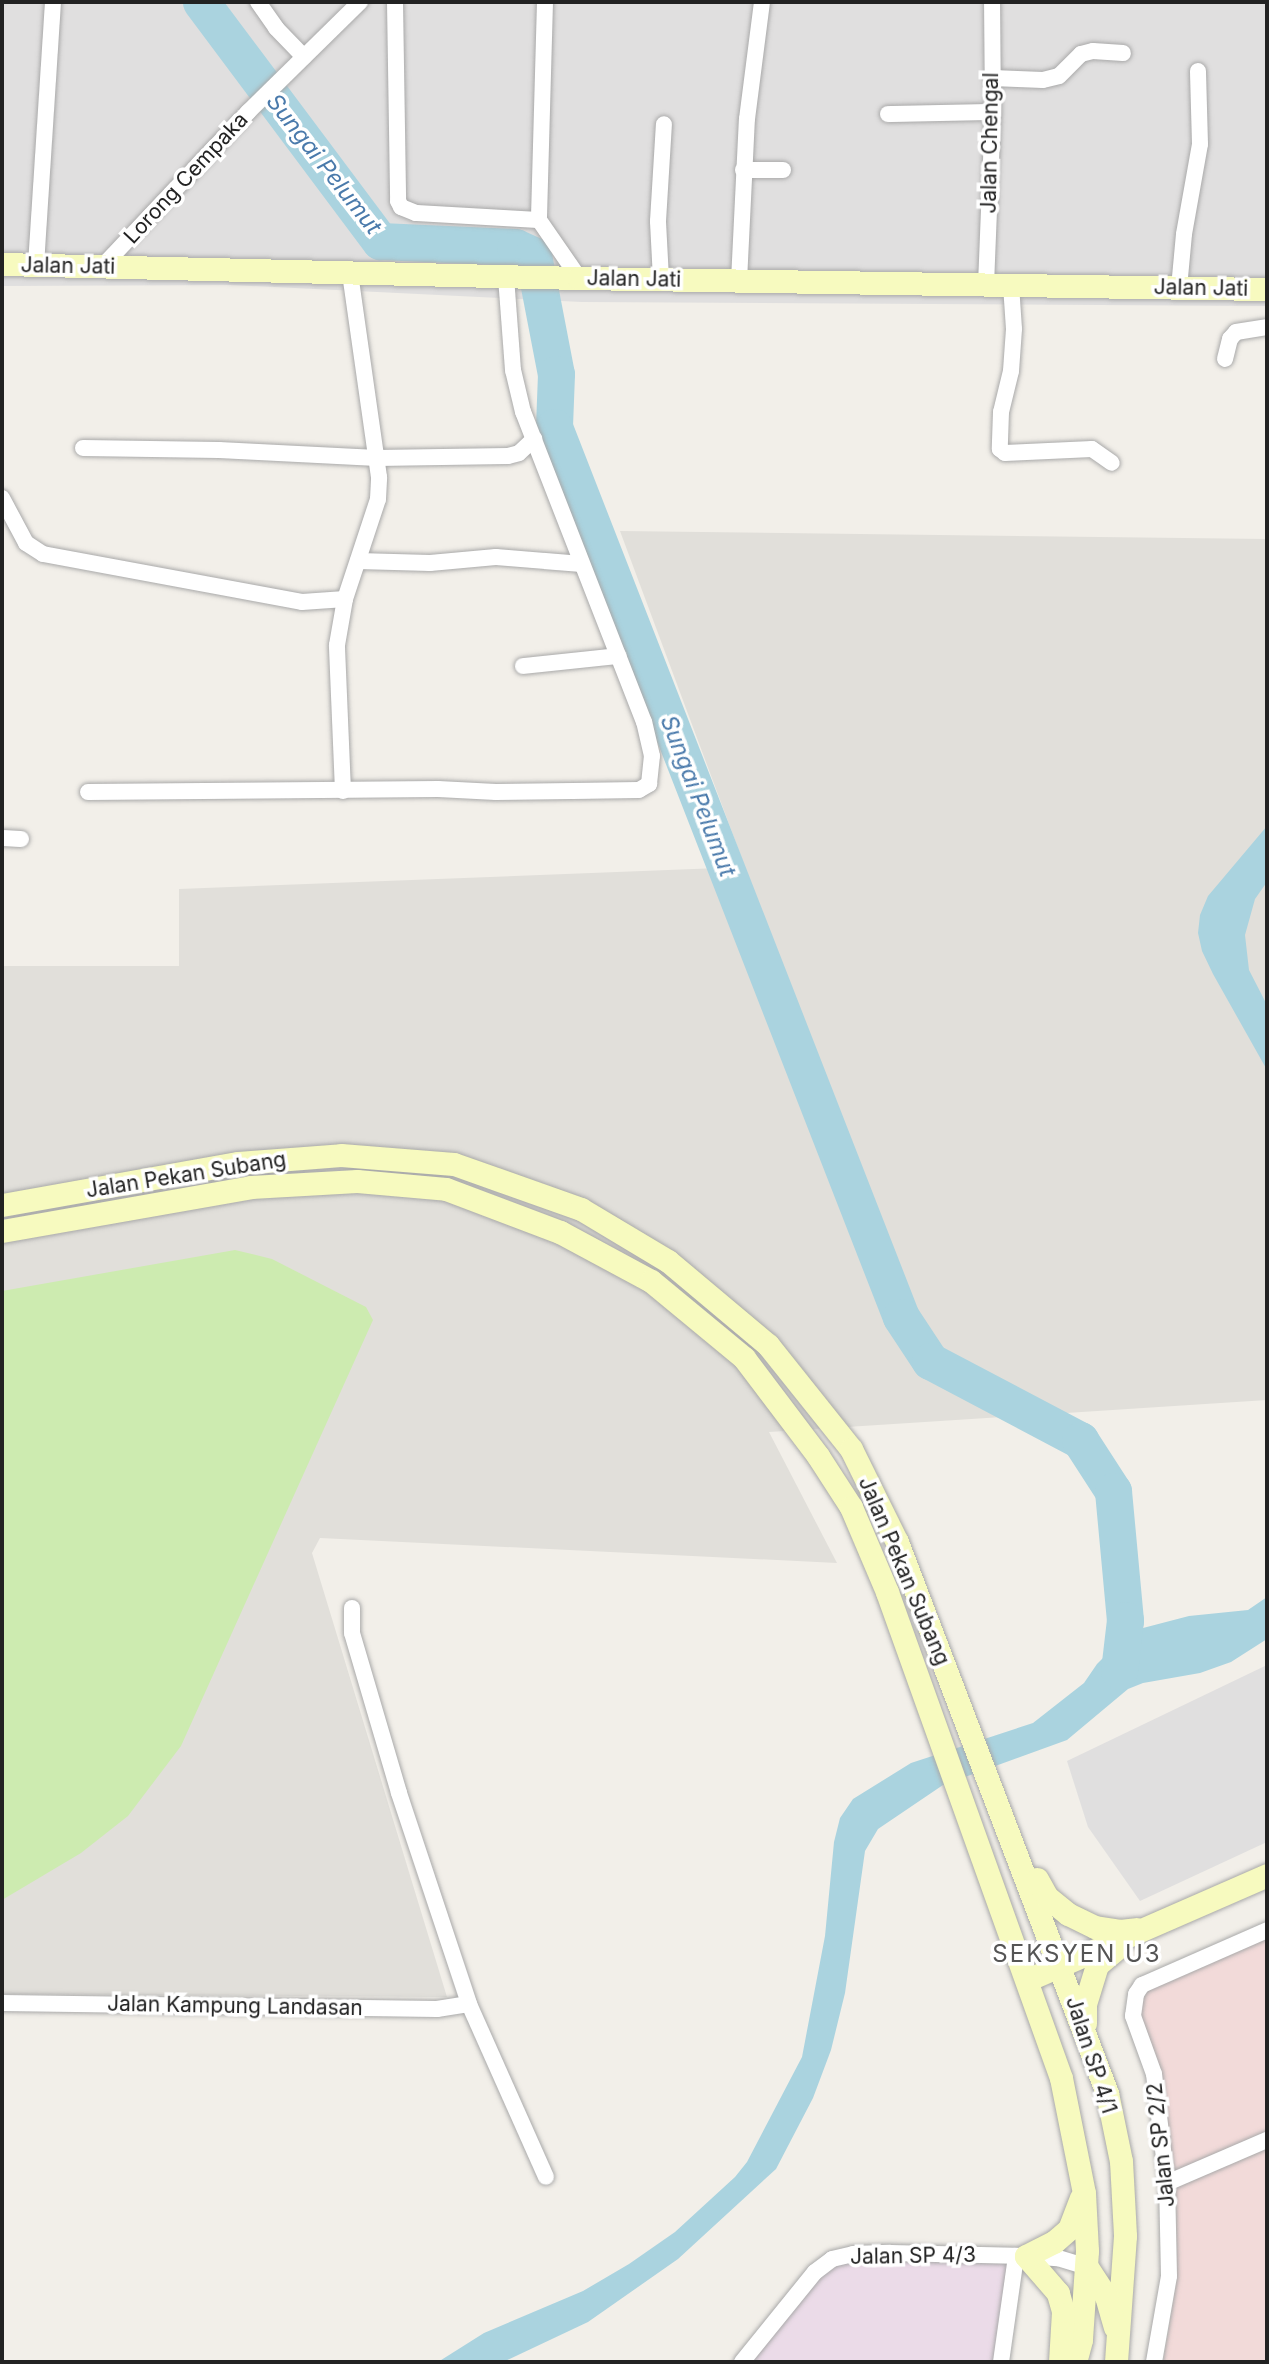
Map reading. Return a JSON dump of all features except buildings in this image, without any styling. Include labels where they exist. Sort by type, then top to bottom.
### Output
[{"type":"main road","name":"Jalan Jati","points":[[2,264],[579,278],[1267,289]]},
{"type":"main road","name":"Jalan Pekan Subang","points":[[2,1205],[238,1163],[341,1155],[454,1164],[581,1209],[668,1261],[768,1345],[851,1449],[897,1542],[998,1802]]},
{"type":"main road","name":"Jalan Pekan Subang","points":[[2,1231],[251,1187],[357,1181],[446,1189],[560,1232],[651,1281],[744,1358],[818,1456],[851,1507],[887,1592],[968,1818]]},
{"type":"main road","name":"Jalan SP 4/1","points":[[998,1802],[1085,2028],[1107,2093],[1121,2161],[1125,2236],[1117,2353]]},
{"type":"main road","name":"Jalan SP 4/1","points":[[968,1818],[1061,2078],[1084,2193],[1087,2267],[1081,2340],[1075,2362]]},
{"type":"main road","points":[[1006,1824],[1047,1897],[1068,1914],[1095,1927],[1120,1931],[1147,1928]]},
{"type":"main road","points":[[1027,1980],[1061,1968],[1267,1875]]},
{"type":"main road","points":[[1085,2028],[1085,2004],[1097,1965],[1147,1928]]},
{"type":"main road","points":[[1060,2362],[1063,2311],[1058,2293],[1021,2256],[1054,2242],[1069,2229],[1084,2193]]},
{"type":"main road","points":[[1087,2267],[1106,2296],[1117,2353]]},
{"type":"street","points":[[36,265],[53,2]]},
{"type":"street","points":[[258,2],[276,28],[304,57]]},
{"type":"street","name":"Lorong Cempaka","points":[[102,267],[248,112],[360,2]]},
{"type":"street","points":[[395,2],[398,201],[401,207],[416,213],[539,220]]},
{"type":"street","points":[[545,2],[539,220],[579,278]]},
{"type":"street","points":[[739,281],[743,170],[762,2]]},
{"type":"street","name":"Jalan Chengal","points":[[986,285],[993,112],[992,2]]},
{"type":"street","points":[[992,78],[1043,80],[1059,76],[1081,54],[1093,51],[1123,52]]},
{"type":"street","points":[[1179,288],[1184,234],[1200,144],[1198,71]]},
{"type":"street","points":[[888,114],[993,112]]},
{"type":"street","points":[[660,279],[657,221],[664,124]]},
{"type":"street","points":[[743,170],[783,170]]},
{"type":"street","points":[[343,791],[337,645],[345,599],[378,499],[377,458],[350,273]]},
{"type":"street","points":[[88,792],[438,789],[496,792],[645,788],[652,774],[652,756],[644,722],[534,439],[513,370],[510,276]]},
{"type":"street","points":[[1011,285],[1013,343],[1011,370],[1001,412],[1000,449],[1005,453],[1093,449],[1112,463]]},
{"type":"street","points":[[1225,359],[1230,339],[1236,332],[1267,327]]},
{"type":"street","points":[[83,449],[219,450],[377,458],[508,456],[519,453],[534,439]]},
{"type":"street","points":[[2,498],[26,543],[43,554],[302,602],[345,599]]},
{"type":"street","points":[[358,561],[430,563],[496,557],[582,564]]},
{"type":"street","points":[[523,666],[618,656]]},
{"type":"street","points":[[2,838],[21,839]]},
{"type":"street","points":[[352,1608],[352,1633],[395,1780],[469,2004],[546,2177]]},
{"type":"street","name":"Jalan SP 2/2","points":[[1154,2362],[1169,2276],[1167,2183],[1154,2074],[1133,2015],[1136,1994],[1142,1985],[1267,1930]]},
{"type":"street","name":"Jalan Kampung Landasan","points":[[2,2003],[437,2008],[469,2004]]},
{"type":"street","points":[[1167,2183],[1267,2140]]},
{"type":"street","name":"Jalan SP 4/3","points":[[742,2362],[815,2272],[832,2259],[853,2254],[890,2253],[1021,2256],[1058,2258],[1087,2267]]},
{"type":"street","points":[[1001,2362],[1021,2256]]},
{"type":"shaded area","points":[[2,2],[1267,2],[1267,306],[582,302],[232,285],[2,286]]},
{"type":"shaded area","points":[[620,531],[1267,539],[1267,1400],[769,1432],[837,1563],[320,1538],[312,1553],[447,1997],[2,1994],[2,966],[179,966],[179,889],[745,867]]},
{"type":"shaded area","points":[[1267,1665],[1267,1842],[1140,1901],[1088,1827],[1067,1761]]},
{"type":"shaded area","points":[[1267,1938],[1267,2362],[1163,2362],[1177,2279],[1176,2193],[1161,2073],[1140,2013],[1143,1999],[1147,1990]]},
{"type":"shaded area","points":[[855,2260],[1007,2264],[994,2362],[750,2362],[819,2278],[836,2266]]},
{"type":"green space","points":[[235,1250],[272,1259],[366,1307],[373,1320],[181,1746],[128,1816],[81,1853],[2,1900],[2,1291]]},
{"type":"water","points":[[1267,826],[1267,882],[1255,899],[1245,935],[1249,970],[1267,1005],[1267,1070],[1213,974],[1202,951],[1198,933],[1200,915],[1208,896]]},
{"type":"water","points":[[1267,1597],[1267,1639],[1231,1662],[1200,1673],[1143,1683],[1128,1689],[1067,1740],[943,1785],[878,1829],[865,1851],[845,1993],[831,2050],[813,2098],[776,2169],[678,2259],[588,2322],[503,2362],[438,2362],[484,2333],[583,2291],[629,2264],[675,2232],[735,2177],[747,2162],[802,2057],[825,1936],[834,1842],[840,1818],[853,1799],[911,1763],[1033,1723],[1084,1683],[1097,1664],[1125,1636],[1143,1628],[1189,1616],[1248,1610]]},
{"type":"waterway","name":"Sungai Pelumut","points":[[201,2],[380,241],[515,247],[533,255],[556,374],[554,427],[901,1317],[930,1361],[1080,1440],[1113,1491],[1125,1620],[1119,1671]]},
{"type":"district","name":"SEKSYEN U3","points":[[1077,1954]]}]
